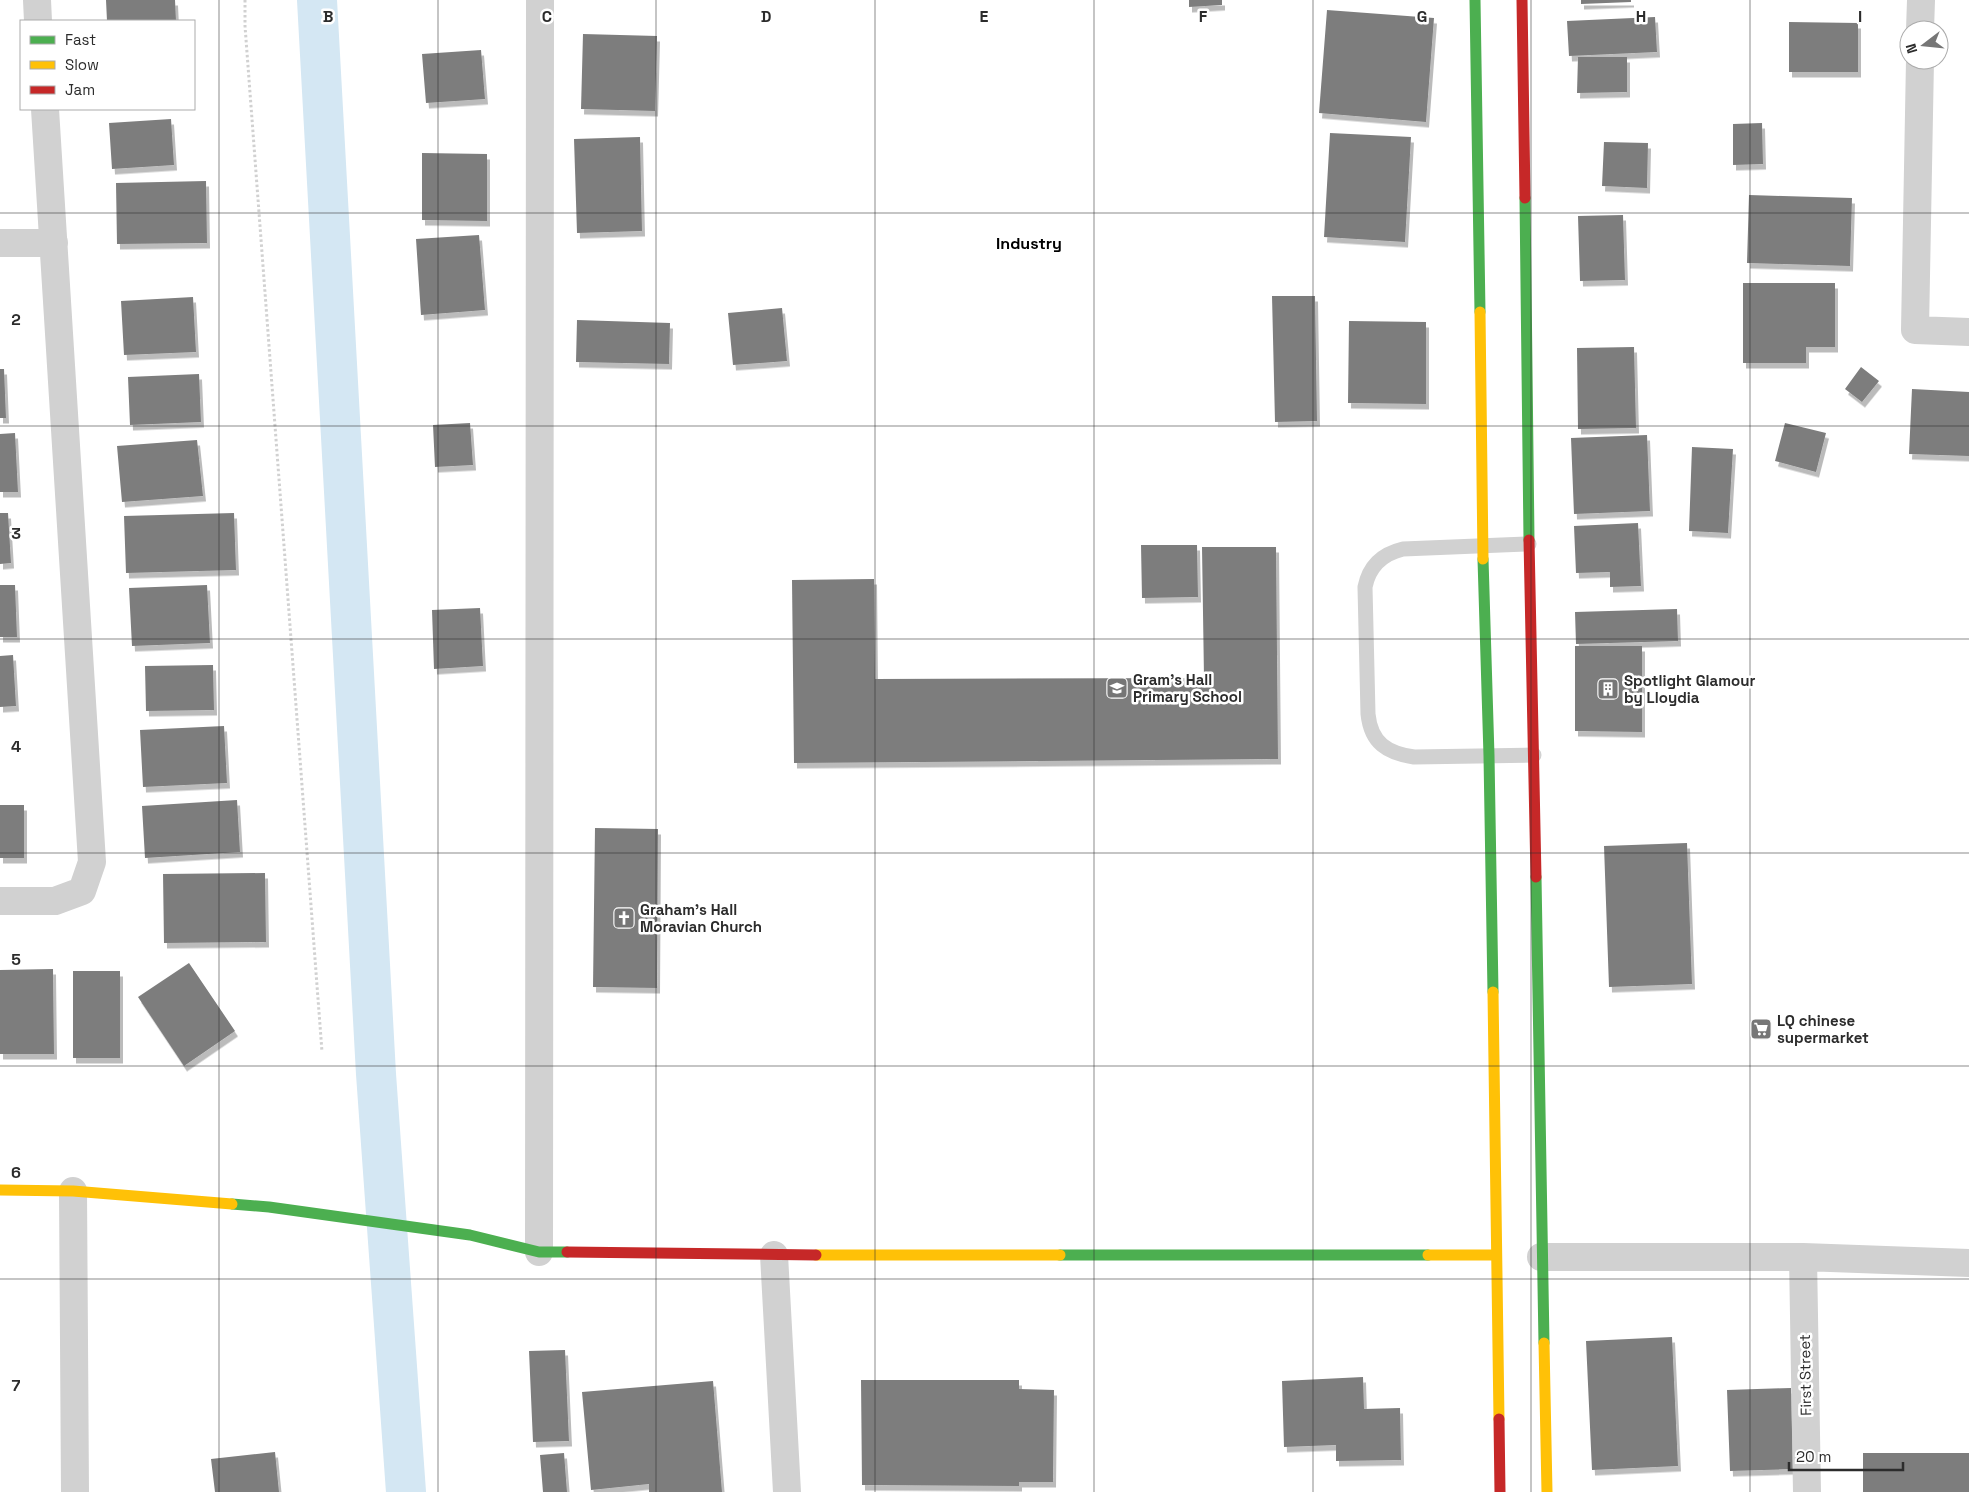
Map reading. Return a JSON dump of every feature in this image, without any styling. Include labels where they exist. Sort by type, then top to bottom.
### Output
[{"type":"main road","points":[[1475,0],[1500,1492]]},
{"type":"main road","points":[[1522,0],[1529,544],[1547,1492]]},
{"type":"main road","points":[[0,1190],[73,1191],[269,1206],[470,1235],[539,1252],[774,1255],[1496,1255]]},
{"type":"street","points":[[37,0],[38,20]]},
{"type":"street","points":[[539,1252],[540,0]]},
{"type":"street","points":[[1920,20],[1921,0]]},
{"type":"street","points":[[1920,70],[1914,330],[1969,332]]},
{"type":"street","points":[[0,901],[55,901],[82,891],[92,862],[45,110]]},
{"type":"street","points":[[0,243],[54,243]]},
{"type":"street","points":[[73,1191],[75,1492]]},
{"type":"street","points":[[774,1255],[786,1492]]},
{"type":"street","points":[[1542,1257],[1803,1257],[1969,1263]]},
{"type":"street","name":"First Street","points":[[1803,1257],[1807,1492]]},
{"type":"lane","points":[[1529,544],[1403,549],[1384,556],[1371,570],[1365,587],[1368,714],[1369,725],[1381,744],[1388,750],[1400,755],[1414,757],[1534,755]]},
{"type":"path","points":[[245,0],[245,26],[322,1052]]},
{"type":"building","points":[[106,0],[175,0],[176,20],[107,20]]},
{"type":"building","points":[[1189,0],[1222,0],[1222,5],[1189,7]]},
{"type":"building","points":[[1581,0],[1631,0],[1631,2],[1581,4]]},
{"type":"building","points":[[1327,10],[1434,18],[1426,122],[1319,113]]},
{"type":"building","points":[[1655,17],[1657,52],[1569,56],[1567,21]]},
{"type":"building","points":[[1789,22],[1858,23],[1858,72],[1789,72]]},
{"type":"building","points":[[583,34],[657,36],[655,111],[581,109]]},
{"type":"building","points":[[481,50],[485,99],[426,103],[422,54]]},
{"type":"building","points":[[1578,57],[1627,57],[1627,92],[1577,93]]},
{"type":"building","points":[[171,119],[174,165],[112,169],[109,123]]},
{"type":"building","points":[[1762,123],[1763,164],[1733,165],[1733,124]]},
{"type":"building","points":[[1330,133],[1411,137],[1405,242],[1324,237]]},
{"type":"building","points":[[640,137],[642,231],[577,233],[574,139]]},
{"type":"building","points":[[1604,142],[1648,143],[1647,188],[1602,186]]},
{"type":"building","points":[[422,153],[487,154],[487,221],[422,220]]},
{"type":"building","points":[[206,181],[207,243],[117,244],[116,183]]},
{"type":"building","points":[[1749,195],[1852,198],[1850,266],[1747,263]]},
{"type":"building","points":[[1623,215],[1625,280],[1580,281],[1578,216]]},
{"type":"building","points":[[479,235],[485,310],[421,315],[416,239]]},
{"type":"building","points":[[1743,283],[1835,283],[1835,347],[1806,347],[1806,363],[1743,363]]},
{"type":"building","points":[[1272,296],[1315,296],[1317,421],[1275,422]]},
{"type":"building","points":[[193,297],[196,352],[124,355],[121,301]]},
{"type":"building","points":[[782,308],[787,361],[733,365],[728,313]]},
{"type":"building","points":[[577,320],[670,323],[669,364],[576,362]]},
{"type":"building","points":[[1349,321],[1426,322],[1426,404],[1348,403]]},
{"type":"building","points":[[1634,347],[1636,428],[1578,429],[1577,348]]},
{"type":"building","points":[[1861,367],[1879,381],[1862,402],[1845,389]]},
{"type":"building","points":[[0,369],[4,369],[6,418],[0,418]]},
{"type":"building","points":[[199,374],[201,422],[130,425],[128,377]]},
{"type":"building","points":[[1912,389],[1969,392],[1969,456],[1909,454]]},
{"type":"building","points":[[470,423],[473,465],[435,467],[433,425]]},
{"type":"building","points":[[1785,423],[1826,433],[1816,472],[1775,461]]},
{"type":"building","points":[[15,433],[18,492],[0,492],[0,434]]},
{"type":"building","points":[[1647,435],[1650,511],[1574,514],[1571,438]]},
{"type":"building","points":[[197,440],[203,496],[122,502],[117,446]]},
{"type":"building","points":[[1692,447],[1733,449],[1728,533],[1689,531]]},
{"type":"building","points":[[0,513],[8,513],[11,563],[0,564]]},
{"type":"building","points":[[234,513],[236,570],[126,573],[124,516]]},
{"type":"building","points":[[1638,523],[1641,586],[1610,587],[1610,572],[1576,573],[1574,526]]},
{"type":"building","points":[[1141,545],[1197,545],[1198,597],[1142,598]]},
{"type":"building","name":"Gram's Hall Primary School","points":[[1202,547],[1276,547],[1278,759],[794,763],[792,580],[874,579],[875,679],[1204,678]]},
{"type":"building","points":[[0,585],[15,585],[17,637],[0,637]]},
{"type":"building","points":[[207,585],[210,643],[132,646],[129,588]]},
{"type":"building","points":[[480,608],[483,666],[434,669],[432,610]]},
{"type":"building","points":[[1677,609],[1678,641],[1576,644],[1575,612]]},
{"type":"building","name":"Spotlight Glamour by Lloydia","points":[[1575,646],[1642,646],[1642,732],[1575,731]]},
{"type":"building","points":[[13,655],[16,706],[0,707],[0,656]]},
{"type":"building","points":[[213,665],[214,710],[146,711],[145,666]]},
{"type":"building","points":[[224,726],[227,783],[143,787],[140,730]]},
{"type":"building","points":[[237,800],[240,852],[145,858],[142,806]]},
{"type":"building","points":[[0,805],[24,805],[24,858],[0,858]]},
{"type":"building","points":[[595,828],[658,829],[657,988],[593,987]]},
{"type":"building","points":[[1687,843],[1692,984],[1609,987],[1604,846]]},
{"type":"building","points":[[265,873],[266,942],[164,943],[163,874]]},
{"type":"building","points":[[189,963],[235,1031],[184,1066],[138,997]]},
{"type":"building","points":[[53,969],[54,1054],[0,1054],[0,970]]},
{"type":"building","points":[[73,971],[120,971],[120,1058],[73,1058]]},
{"type":"building","points":[[1672,1337],[1678,1466],[1592,1470],[1586,1341]]},
{"type":"building","points":[[565,1350],[569,1441],[533,1442],[529,1351]]},
{"type":"building","points":[[1363,1377],[1364,1409],[1400,1408],[1401,1460],[1336,1461],[1336,1445],[1284,1447],[1282,1381]]},
{"type":"building","points":[[861,1380],[1019,1380],[1019,1389],[1054,1390],[1053,1482],[1019,1482],[1019,1486],[862,1485]]},
{"type":"building","points":[[713,1381],[722,1492],[649,1492],[649,1484],[591,1490],[582,1392]]},
{"type":"building","points":[[1791,1388],[1793,1469],[1730,1471],[1727,1390]]},
{"type":"building","points":[[275,1452],[279,1492],[215,1492],[211,1459]]},
{"type":"building","points":[[564,1453],[567,1492],[543,1492],[540,1455]]},
{"type":"building","points":[[1863,1453],[1969,1453],[1969,1492],[1863,1492]]},
{"type":"waterway","points":[[317,0],[376,1074],[406,1492]]},
{"type":"traffic: fast","points":[[1475,0],[1480,312]]},
{"type":"traffic: fast","points":[[1525,198],[1529,540]]},
{"type":"traffic: fast","points":[[1483,559],[1493,992]]},
{"type":"traffic: fast","points":[[1536,877],[1544,1343]]},
{"type":"traffic: fast","points":[[232,1204],[269,1207],[470,1235],[539,1252],[567,1252]]},
{"type":"traffic: fast","points":[[1060,1255],[1428,1255]]},
{"type":"traffic: slow","points":[[1480,312],[1483,559]]},
{"type":"traffic: slow","points":[[1493,992],[1499,1419]]},
{"type":"traffic: slow","points":[[0,1190],[73,1191],[232,1204]]},
{"type":"traffic: slow","points":[[816,1255],[1060,1255]]},
{"type":"traffic: slow","points":[[1428,1255],[1496,1255]]},
{"type":"traffic: slow","points":[[1544,1343],[1547,1492]]},
{"type":"traffic: jam","points":[[1522,0],[1525,198]]},
{"type":"traffic: jam","points":[[1529,540],[1536,877]]},
{"type":"traffic: jam","points":[[567,1252],[816,1255]]},
{"type":"traffic: jam","points":[[1499,1419],[1500,1492]]},
{"type":"place","name":"Gram's Hall Primary School","points":[[1117,688]]},
{"type":"place","name":"Spotlight Glamour by Lloydia","points":[[1608,689]]},
{"type":"place","name":"Graham's Hall Moravian Church","points":[[624,918]]},
{"type":"place","name":"LQ chinese supermarket","points":[[1761,1029]]},
{"type":"district","name":"Industry","points":[[1029,243]]}]
